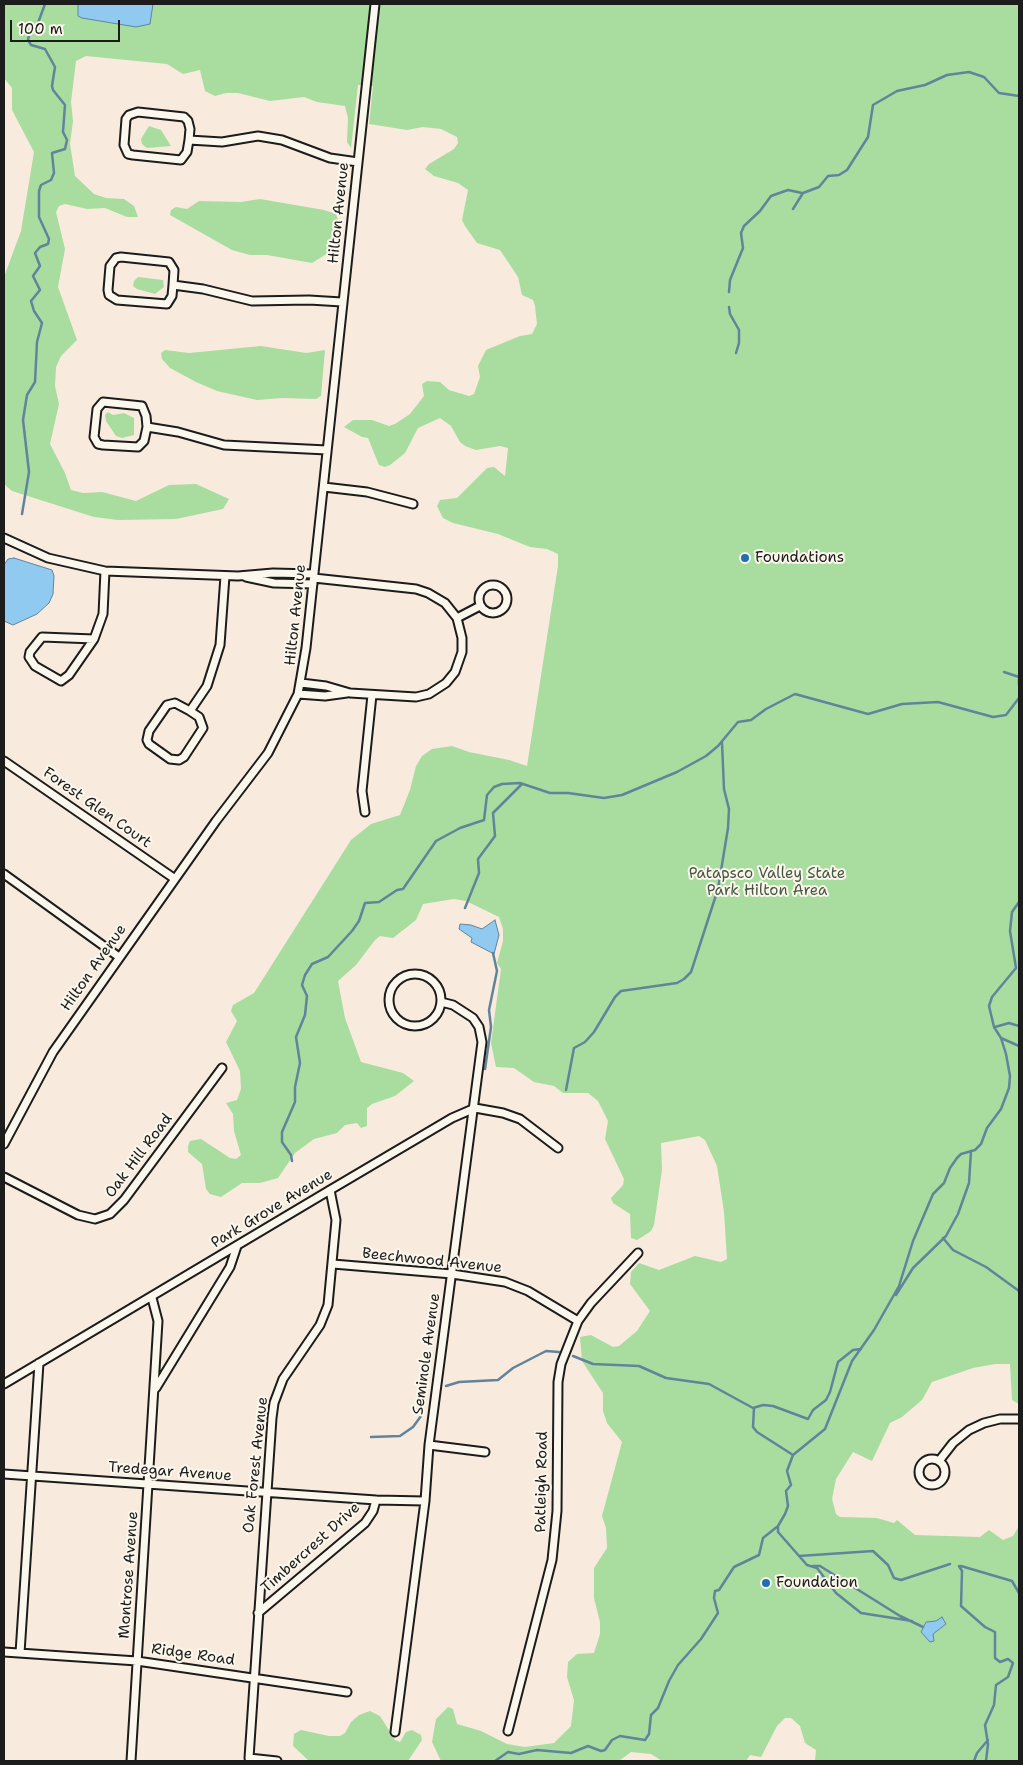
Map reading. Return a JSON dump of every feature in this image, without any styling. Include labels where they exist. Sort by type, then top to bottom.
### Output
[{"type":"street","name":"Hilton Avenue","points":[[4,1144],[43,1067],[119,957],[268,753],[298,694],[314,579],[374,4]]},
{"type":"street","points":[[138,112],[184,117],[188,121],[190,129],[189,140],[187,152],[181,160],[128,154],[124,145],[126,119],[129,115],[138,112]]},
{"type":"street","points":[[189,140],[212,142],[258,136],[271,138],[330,158],[358,162]]},
{"type":"street","points":[[121,257],[169,262],[174,270],[173,285],[172,296],[167,304],[117,300],[109,295],[110,266],[116,258],[121,257]]},
{"type":"street","points":[[173,285],[202,289],[252,301],[309,300],[342,302]]},
{"type":"street","points":[[103,402],[142,406],[146,416],[147,427],[144,441],[138,448],[103,446],[98,444],[94,437],[97,409],[103,402]]},
{"type":"street","points":[[147,427],[178,432],[224,445],[327,450]]},
{"type":"street","points":[[324,487],[367,492],[413,504]]},
{"type":"street","points":[[4,538],[48,558],[105,570],[238,576],[274,583],[314,579],[422,591],[440,599],[457,618],[461,632],[462,652],[455,672],[446,683],[429,694],[416,697],[350,693],[326,686],[301,682]]},
{"type":"street","points":[[94,639],[42,637],[30,652],[29,657],[35,666],[61,681],[69,675],[94,639],[104,614],[105,570]]},
{"type":"street","points":[[190,711],[207,686],[218,659],[222,631],[225,576]]},
{"type":"street","points":[[487,586],[499,586],[506,592],[507,604],[500,612],[488,613],[480,606],[479,594],[487,586]]},
{"type":"street","points":[[457,618],[480,606]]},
{"type":"street","points":[[298,694],[325,696],[350,693]]},
{"type":"street","points":[[365,812],[362,791],[372,695]]},
{"type":"street","points":[[175,703],[190,711],[199,717],[203,728],[184,757],[179,760],[170,759],[146,740],[149,731],[167,705],[175,703]]},
{"type":"street","name":"Forest Glen Court","points":[[4,761],[175,879]]},
{"type":"street","points":[[4,874],[119,957]]},
{"type":"street","points":[[418,974],[426,976],[436,985],[441,1002],[434,1018],[427,1023],[414,1026],[398,1020],[390,1009],[388,1000],[390,991],[397,980],[405,976],[418,974]]},
{"type":"street","name":"Seminole Avenue","points":[[395,1732],[425,1501],[429,1445],[475,1108],[482,1042],[480,1032],[470,1014],[453,1005],[441,1002]]},
{"type":"street","name":"Oak Hill Road","points":[[4,1176],[78,1215],[95,1219],[110,1214],[124,1200],[222,1068]]},
{"type":"street","points":[[475,1108],[520,1118],[558,1148]]},
{"type":"street","name":"Park Grove Avenue","points":[[4,1384],[152,1298],[452,1118],[475,1108]]},
{"type":"street","name":"Oak Forest Avenue","points":[[277,1761],[249,1758],[266,1491],[274,1403],[283,1379],[325,1316],[330,1294],[336,1220],[330,1190]]},
{"type":"street","name":"Montrose Avenue","points":[[154,1390],[230,1267],[237,1246]]},
{"type":"street","name":"Patleigh Road","points":[[508,1731],[552,1560],[556,1511],[558,1382],[567,1346],[578,1322],[603,1288],[638,1253]]},
{"type":"street","name":"Beechwood Avenue","points":[[333,1264],[452,1274],[492,1280],[518,1287],[578,1322]]},
{"type":"street","name":"Montrose Avenue","points":[[130,1761],[158,1322],[152,1298]]},
{"type":"street","points":[[20,1653],[39,1363]]},
{"type":"street","points":[[939,1461],[953,1443],[969,1430],[984,1422],[1000,1419],[1019,1419]]},
{"type":"street","points":[[429,1445],[485,1452]]},
{"type":"street","name":"Tredegar Avenue","points":[[4,1474],[376,1500],[425,1501]]},
{"type":"street","name":"Timbercrest Drive","points":[[258,1613],[364,1523],[373,1511],[376,1500]]},
{"type":"street","name":"Ridge Road","points":[[4,1652],[137,1661],[347,1692]]},
{"type":"green space","name":"Patapsco Valley State Park Hilton Area","points":[[4,4],[1019,4],[1019,1404],[1012,1400],[1010,1364],[995,1364],[973,1368],[932,1382],[922,1400],[902,1417],[890,1423],[872,1461],[853,1452],[836,1479],[832,1499],[836,1514],[840,1517],[877,1518],[894,1523],[897,1520],[915,1535],[980,1537],[989,1530],[1003,1540],[1013,1536],[1019,1526],[1019,1761],[815,1761],[816,1750],[805,1743],[800,1726],[791,1718],[785,1718],[777,1726],[761,1757],[750,1755],[746,1761],[662,1761],[651,1754],[631,1752],[619,1761],[441,1761],[432,1742],[436,1719],[448,1707],[453,1709],[457,1724],[481,1731],[507,1744],[525,1747],[554,1743],[571,1726],[574,1700],[567,1677],[568,1662],[577,1654],[594,1653],[600,1634],[600,1622],[594,1598],[594,1568],[607,1548],[606,1528],[602,1516],[622,1442],[607,1423],[603,1411],[603,1393],[582,1361],[580,1337],[591,1335],[613,1347],[619,1346],[637,1331],[650,1311],[630,1284],[631,1272],[639,1263],[659,1270],[695,1256],[721,1262],[727,1259],[724,1212],[717,1166],[705,1140],[699,1136],[661,1143],[662,1170],[654,1225],[651,1231],[637,1240],[631,1238],[630,1214],[613,1203],[611,1198],[623,1185],[624,1179],[605,1139],[608,1121],[598,1101],[588,1093],[563,1093],[554,1086],[534,1082],[514,1068],[496,1067],[491,1043],[501,969],[497,963],[503,941],[503,929],[499,917],[466,901],[454,899],[423,904],[416,920],[393,938],[380,936],[356,965],[338,981],[345,1018],[361,1062],[403,1073],[414,1081],[395,1096],[372,1104],[367,1108],[367,1126],[361,1128],[357,1123],[345,1125],[337,1133],[314,1139],[295,1153],[278,1178],[260,1183],[242,1183],[221,1197],[210,1194],[206,1189],[202,1164],[188,1152],[188,1146],[190,1141],[201,1139],[230,1158],[236,1159],[241,1155],[234,1131],[233,1114],[226,1103],[237,1100],[241,1089],[240,1071],[226,1042],[237,1021],[231,1011],[233,1005],[254,993],[351,840],[371,824],[400,815],[410,790],[416,766],[422,756],[432,749],[452,746],[527,766],[558,566],[558,554],[547,549],[530,547],[498,534],[453,523],[443,518],[437,506],[440,500],[457,498],[487,468],[494,467],[505,476],[508,448],[500,446],[476,450],[465,446],[460,442],[451,426],[440,418],[418,428],[405,453],[385,467],[379,465],[368,438],[362,437],[344,427],[353,420],[372,420],[389,426],[395,424],[410,414],[424,396],[422,384],[427,381],[440,382],[449,390],[469,396],[474,394],[480,377],[478,366],[486,350],[520,336],[532,334],[537,324],[535,306],[533,300],[522,295],[518,277],[500,250],[477,243],[465,226],[462,220],[468,190],[458,183],[434,176],[425,169],[429,164],[454,149],[458,143],[457,137],[441,129],[423,127],[407,130],[369,124],[373,86],[358,85],[351,148],[347,142],[348,118],[345,106],[317,102],[304,97],[270,101],[238,93],[226,93],[215,96],[205,91],[200,70],[183,74],[167,64],[86,56],[76,61],[71,102],[73,121],[70,144],[75,176],[94,194],[106,198],[124,199],[134,206],[138,217],[127,217],[105,208],[87,209],[65,204],[59,206],[56,212],[65,249],[58,287],[77,340],[61,356],[56,367],[55,386],[59,404],[50,444],[65,473],[71,490],[83,493],[102,492],[136,501],[169,485],[196,484],[229,499],[223,509],[176,519],[118,520],[94,517],[12,491],[4,484],[4,277],[21,231],[34,152],[12,110],[12,88],[4,78]]},
{"type":"green space","points":[[149,126],[161,130],[171,146],[147,148],[142,144],[141,139]]},
{"type":"green space","points":[[260,199],[324,210],[336,214],[338,220],[328,253],[312,263],[267,255],[250,255],[232,250],[170,215],[171,210],[176,207],[187,209],[199,201],[241,202]]},
{"type":"green space","points":[[138,277],[163,280],[164,287],[155,294],[137,289],[133,286],[134,281]]},
{"type":"green space","points":[[261,346],[306,353],[325,350],[321,396],[316,399],[282,398],[257,400],[217,391],[170,368],[162,359],[161,353],[165,350],[189,353]]},
{"type":"green space","points":[[108,412],[113,415],[124,413],[134,418],[134,435],[122,438],[116,436],[106,421],[105,415]]},
{"type":"green space","points":[[370,1711],[380,1716],[395,1740],[400,1742],[406,1732],[412,1730],[421,1735],[422,1740],[408,1761],[309,1761],[293,1746],[294,1734],[301,1730],[329,1736],[340,1736],[345,1733],[351,1722],[359,1715]]},
{"type":"water","points":[[78,4],[153,4],[150,24],[136,27],[82,18],[78,16]]},
{"type":"water","points":[[14,558],[52,570],[54,576],[53,594],[49,603],[37,614],[13,625],[4,621],[4,565],[8,559]]},
{"type":"water","points":[[495,920],[499,935],[494,954],[471,942],[472,938],[459,929],[460,924],[482,929]]},
{"type":"water","points":[[942,1617],[946,1624],[933,1634],[934,1641],[930,1642],[921,1632],[926,1622],[936,1621]]},
{"type":"waterway","points":[[22,514],[29,472],[23,420],[27,395],[35,382],[37,342],[42,323],[34,311],[31,301],[40,290],[33,276],[40,266],[35,253],[40,247],[48,244],[49,239],[39,217],[39,191],[41,185],[51,180],[54,173],[52,153],[65,149],[67,140],[63,132],[65,105],[52,86],[55,67],[45,49],[31,45],[28,40],[30,31],[38,23],[45,4]]},
{"type":"waterway","points":[[793,209],[803,193],[819,187],[828,176],[839,175],[847,170],[868,137],[873,105],[897,91],[925,85],[947,75],[969,72],[984,77],[999,93],[1019,96]]},
{"type":"waterway","points":[[729,292],[730,280],[743,248],[741,233],[744,226],[760,211],[771,196],[788,190],[802,193]]},
{"type":"waterway","points":[[729,307],[730,314],[739,330],[739,343],[736,353]]},
{"type":"waterway","points":[[1004,672],[1019,677]]},
{"type":"waterway","points":[[1019,679],[1019,685]]},
{"type":"waterway","points":[[292,1161],[291,1155],[282,1142],[282,1132],[295,1102],[295,1087],[300,1063],[296,1037],[305,1015],[307,996],[302,985],[305,975],[312,964],[328,957],[352,931],[359,921],[365,903],[379,902],[397,890],[403,889],[436,841],[460,828],[484,820],[487,795],[494,787],[502,784],[520,783],[550,793],[568,793],[604,798],[622,795],[677,772],[706,756],[718,746],[738,722],[751,720],[766,709],[795,694],[868,714],[902,704],[938,702],[993,717],[1006,715],[1019,698]]},
{"type":"waterway","points":[[566,1090],[574,1048],[585,1042],[594,1032],[615,997],[621,991],[677,983],[691,972],[718,889],[728,828],[729,809],[724,789],[722,743]]},
{"type":"waterway","points":[[465,908],[479,873],[478,859],[495,836],[493,813],[522,784]]},
{"type":"waterway","points":[[495,1761],[508,1752],[519,1754],[537,1750],[571,1753],[588,1746],[601,1751],[605,1750],[612,1740],[620,1736],[645,1740],[649,1734],[651,1715],[658,1708],[678,1665],[701,1639],[718,1613],[714,1598],[715,1591],[719,1590],[734,1567],[759,1555],[763,1538],[778,1526],[788,1506],[786,1491],[791,1485],[787,1471],[793,1455],[825,1429],[852,1361],[874,1330],[899,1286],[913,1241],[933,1194],[944,1183],[950,1168],[957,1158],[961,1154],[975,1150],[981,1144],[987,1128],[1001,1109],[1009,1088],[1010,1076],[1006,1054],[1001,1038],[994,1027],[989,1006],[992,997],[1016,968],[1010,931],[1012,912],[1019,902]]},
{"type":"waterway","points":[[485,1069],[491,1027],[489,1010],[497,971],[493,953]]},
{"type":"waterway","points":[[995,1027],[1009,1023],[1019,1026]]},
{"type":"waterway","points":[[1001,1038],[1019,1046]]},
{"type":"waterway","points":[[896,1295],[913,1268],[946,1236],[958,1214],[969,1183],[971,1151]]},
{"type":"waterway","points":[[943,1238],[953,1250],[986,1267],[1019,1291]]},
{"type":"waterway","points":[[573,1356],[593,1364],[639,1366],[666,1378],[709,1384],[753,1408],[763,1405],[773,1406],[808,1419],[813,1410],[826,1400],[838,1362],[853,1350],[861,1349]]},
{"type":"waterway","points":[[446,1386],[459,1382],[498,1380],[513,1368],[546,1351],[559,1352]]},
{"type":"waterway","points":[[754,1408],[753,1427],[757,1432],[793,1455]]},
{"type":"waterway","points":[[371,1437],[400,1436],[413,1427],[421,1416]]},
{"type":"waterway","points":[[778,1526],[778,1532],[807,1565],[817,1568],[836,1593],[861,1613],[912,1621]]},
{"type":"waterway","points":[[799,1556],[873,1551],[888,1565],[894,1578],[901,1580],[950,1564]]},
{"type":"waterway","points":[[813,1566],[820,1566],[900,1616],[923,1627]]},
{"type":"waterway","points":[[959,1566],[962,1571],[961,1606],[985,1627],[995,1632],[995,1658],[1000,1662],[1008,1659],[1013,1663],[1008,1677],[996,1685],[994,1705],[985,1725],[988,1744],[986,1761]]},
{"type":"waterway","points":[[961,1566],[1012,1581],[1019,1593]]},
{"type":"waterway","points":[[974,1761],[977,1753],[988,1740]]},
{"type":"place","name":"Foundations","points":[[745,558]]},
{"type":"place","name":"Foundation","points":[[766,1583]]}]
